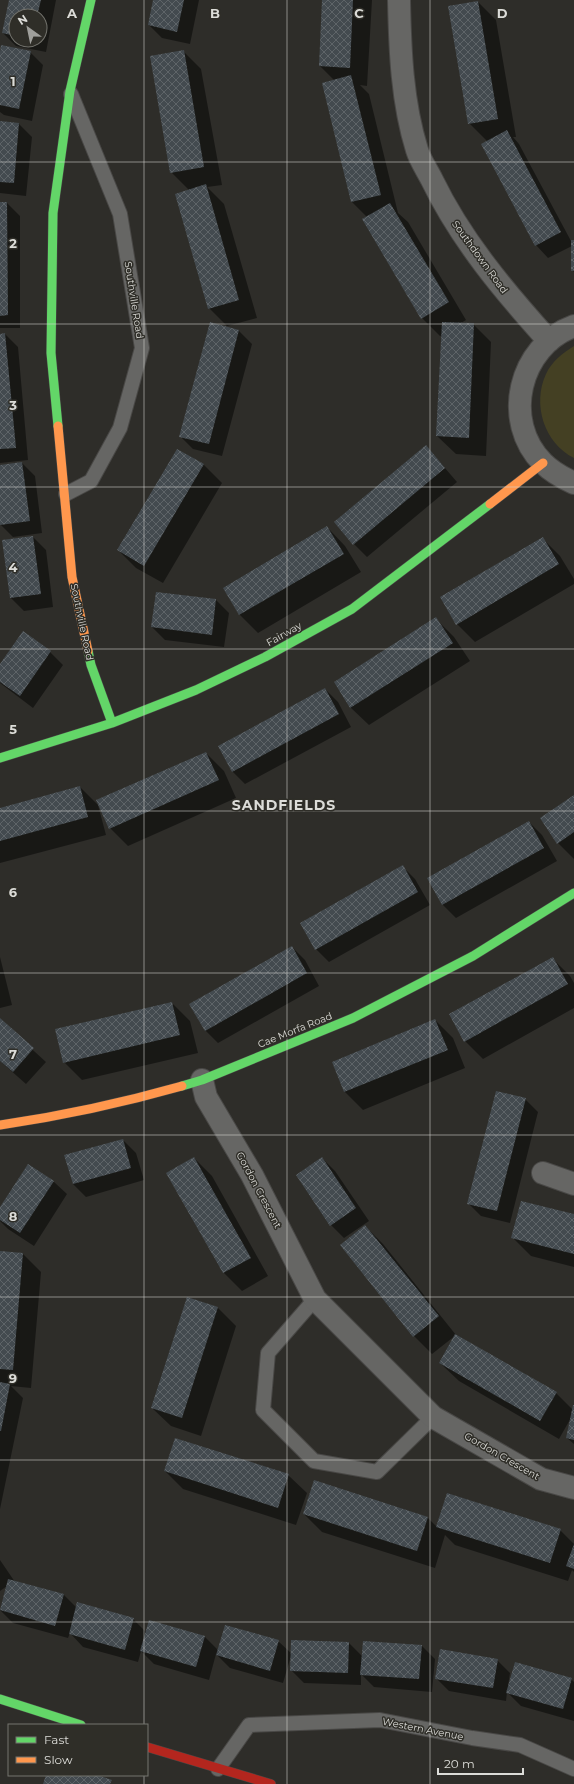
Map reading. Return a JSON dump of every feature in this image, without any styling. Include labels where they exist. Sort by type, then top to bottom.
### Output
[{"type":"street","name":"Southville Road","points":[[90,0],[70,91],[53,213],[52,353],[66,494],[72,576],[91,665],[112,723]]},
{"type":"street","name":"Southdown Road","points":[[399,0],[400,37],[406,102],[417,151],[442,202],[467,242],[509,296],[549,341]]},
{"type":"street","points":[[574,326],[549,341],[535,355],[526,372],[520,391],[520,410],[523,430],[531,447],[543,463],[560,476],[574,483]]},
{"type":"street","name":"Fairway","points":[[0,758],[112,723],[196,690],[265,657],[352,609],[543,463]]},
{"type":"street","name":"Cae Morfa Road","points":[[0,1125],[90,1110],[133,1100],[202,1080],[353,1018],[473,956],[574,893]]},
{"type":"street","name":"Gordon Crescent","points":[[202,1080],[206,1098],[252,1174],[316,1299],[433,1417],[541,1479],[574,1488]]},
{"type":"street","points":[[543,1173],[574,1184]]},
{"type":"street","points":[[0,1699],[78,1724]]},
{"type":"street","points":[[148,1746],[271,1784]]},
{"type":"lane","name":"Southville Road","points":[[66,494],[91,481],[120,428],[142,348],[120,214],[70,91]]},
{"type":"lane","points":[[316,1299],[268,1353],[263,1410],[314,1461],[377,1472],[433,1417]]},
{"type":"lane","name":"Western Avenue","points":[[218,1769],[249,1725],[380,1720],[472,1738],[520,1745],[574,1769]]},
{"type":"shaded area","points":[[574,346],[574,458],[555,443],[548,433],[541,410],[540,398],[542,386],[548,369],[558,358]]},
{"type":"building","points":[[9,0],[41,0],[39,8],[8,8],[8,34],[2,33]]},
{"type":"building","points":[[153,0],[184,0],[177,32],[148,25]]},
{"type":"building","points":[[322,0],[353,0],[350,68],[319,66]]},
{"type":"building","points":[[478,1],[498,119],[468,124],[448,6]]},
{"type":"building","points":[[1,45],[8,46],[8,48],[31,51],[19,109],[0,105]]},
{"type":"building","points":[[184,50],[204,167],[170,173],[150,56]]},
{"type":"building","points":[[351,75],[381,195],[351,202],[322,83]]},
{"type":"building","points":[[0,121],[19,123],[14,183],[0,182]]},
{"type":"building","points":[[507,130],[561,232],[535,246],[481,144]]},
{"type":"building","points":[[206,184],[239,300],[208,309],[175,194]]},
{"type":"building","points":[[0,202],[7,202],[8,315],[0,316]]},
{"type":"building","points":[[390,203],[449,302],[421,319],[362,219]]},
{"type":"building","points":[[571,240],[574,240],[574,271],[571,271]]},
{"type":"building","points":[[210,322],[239,330],[209,444],[179,437]]},
{"type":"building","points":[[442,322],[474,323],[469,438],[436,436]]},
{"type":"building","points":[[5,333],[16,448],[0,449],[0,334]]},
{"type":"building","points":[[426,445],[445,468],[353,545],[334,522]]},
{"type":"building","points":[[177,449],[204,464],[144,566],[117,550]]},
{"type":"building","points":[[22,462],[30,521],[0,525],[0,465]]},
{"type":"building","points":[[327,526],[344,554],[239,615],[223,588]]},
{"type":"building","points":[[33,536],[41,594],[10,598],[2,540]]},
{"type":"building","points":[[543,537],[559,564],[456,625],[440,597]]},
{"type":"building","points":[[156,592],[216,599],[212,635],[151,627]]},
{"type":"building","points":[[436,617],[453,643],[350,708],[334,682]]},
{"type":"building","points":[[23,631],[51,651],[20,696],[0,682],[0,664]]},
{"type":"building","points":[[325,688],[339,714],[232,772],[218,746]]},
{"type":"building","points":[[206,752],[219,780],[109,829],[96,800]]},
{"type":"building","points":[[80,786],[88,817],[0,841],[0,808]]},
{"type":"building","points":[[574,795],[574,832],[557,844],[540,818]]},
{"type":"building","points":[[529,821],[544,848],[442,905],[427,878]]},
{"type":"building","points":[[403,865],[418,892],[315,950],[300,923]]},
{"type":"building","points":[[292,946],[307,973],[205,1031],[189,1004]]},
{"type":"building","points":[[553,957],[568,984],[464,1042],[449,1014]]},
{"type":"building","points":[[172,1002],[180,1035],[63,1063],[55,1029]]},
{"type":"building","points":[[0,1018],[34,1048],[13,1072],[0,1061]]},
{"type":"building","points":[[435,1019],[448,1050],[344,1092],[332,1062]]},
{"type":"building","points":[[496,1091],[526,1098],[497,1211],[467,1204]]},
{"type":"building","points":[[123,1139],[131,1168],[73,1184],[64,1155]]},
{"type":"building","points":[[194,1157],[251,1258],[223,1273],[166,1173]]},
{"type":"building","points":[[322,1157],[356,1208],[330,1226],[296,1175]]},
{"type":"building","points":[[28,1164],[54,1181],[20,1233],[0,1220],[0,1207]]},
{"type":"building","points":[[521,1201],[574,1214],[574,1254],[511,1238]]},
{"type":"building","points":[[365,1225],[439,1316],[413,1337],[340,1245]]},
{"type":"building","points":[[0,1251],[23,1253],[13,1370],[0,1369]]},
{"type":"building","points":[[187,1297],[218,1307],[182,1418],[151,1408]]},
{"type":"building","points":[[455,1334],[557,1392],[540,1421],[439,1363]]},
{"type":"building","points":[[0,1382],[10,1384],[1,1431],[0,1431]]},
{"type":"building","points":[[574,1405],[574,1440],[566,1438]]},
{"type":"building","points":[[175,1438],[289,1474],[278,1508],[164,1471]]},
{"type":"building","points":[[314,1480],[428,1517],[417,1551],[303,1514]]},
{"type":"building","points":[[447,1493],[561,1529],[550,1563],[436,1527]]},
{"type":"building","points":[[574,1544],[574,1569],[566,1566]]},
{"type":"building","points":[[8,1579],[64,1594],[55,1626],[0,1610]]},
{"type":"building","points":[[77,1602],[134,1618],[125,1650],[69,1634]]},
{"type":"building","points":[[149,1620],[205,1636],[196,1667],[140,1651]]},
{"type":"building","points":[[225,1625],[279,1640],[270,1671],[216,1655]]},
{"type":"building","points":[[291,1640],[349,1642],[348,1673],[290,1671]]},
{"type":"building","points":[[363,1641],[422,1645],[419,1679],[360,1675]]},
{"type":"building","points":[[440,1649],[498,1659],[493,1688],[435,1679]]},
{"type":"building","points":[[515,1662],[572,1678],[563,1709],[506,1693]]},
{"type":"building","points":[[46,1776],[100,1776],[112,1780],[110,1784],[43,1784]]},
{"type":"traffic: fast","points":[[58,426],[51,353],[53,213],[70,91],[91,0]]},
{"type":"traffic: fast","points":[[0,758],[112,723],[196,690],[265,657],[352,609],[490,504]]},
{"type":"traffic: fast","points":[[88,651],[91,665],[112,723]]},
{"type":"traffic: fast","points":[[182,1086],[202,1080],[353,1018],[473,956],[574,893]]},
{"type":"traffic: fast","points":[[0,1699],[78,1724]]},
{"type":"traffic: slow","points":[[58,426],[72,577],[88,651]]},
{"type":"traffic: slow","points":[[490,504],[543,463]]},
{"type":"traffic: slow","points":[[0,1125],[46,1118],[137,1098],[182,1086]]},
{"type":"traffic: jam","points":[[148,1747],[271,1784]]},
{"type":"district","name":"SANDFIELDS","points":[[284,805]]}]
